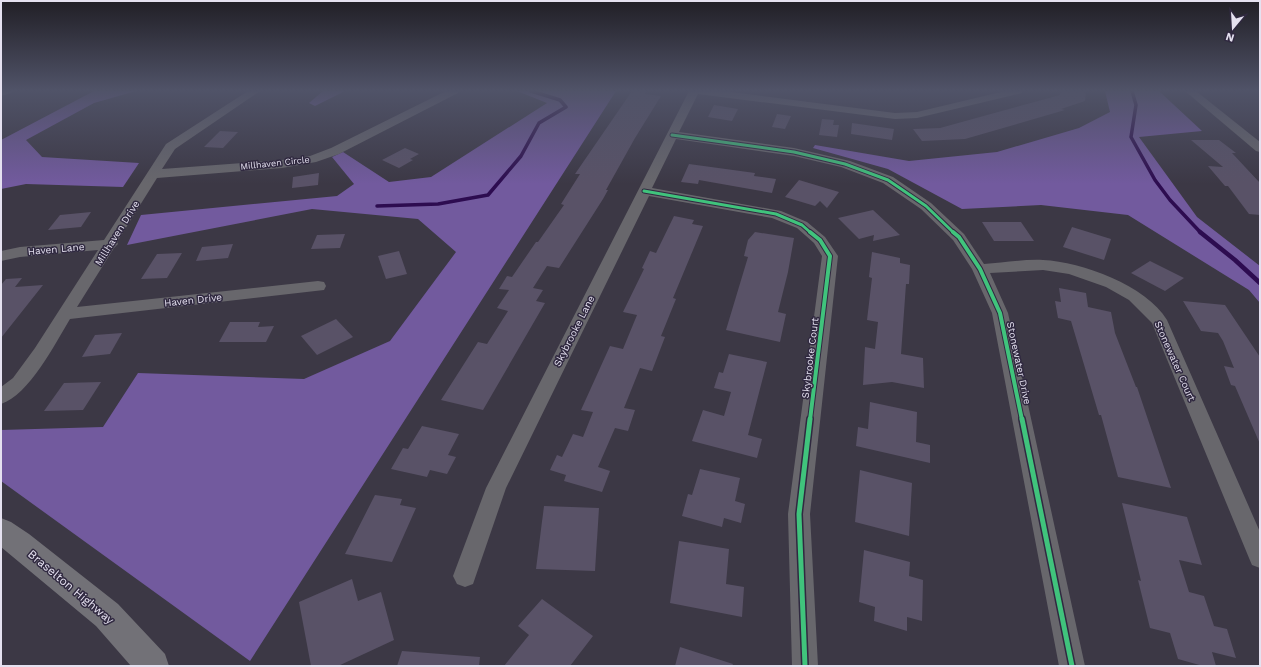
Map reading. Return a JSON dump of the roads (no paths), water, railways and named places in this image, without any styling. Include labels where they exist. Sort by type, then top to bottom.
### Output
[{"type":"main road","name":"Braselton Highway","points":[[1,531],[20,544],[107,615],[153,666]]},
{"type":"street","name":"Millhaven Drive","points":[[1,397],[19,383],[67,314],[170,147],[208,122]]},
{"type":"street","name":"Millhaven Circle","points":[[153,174],[282,164],[312,159],[335,152],[393,122]]},
{"type":"street","name":"Skybrooke Lane","points":[[465,576],[496,488],[678,122]]},
{"type":"street","points":[[1228,122],[1260,148]]},
{"type":"street","name":"Stonewater Drive","points":[[672,135],[794,152],[845,164],[888,180],[926,206],[959,236],[980,269],[1000,314],[1072,666]]},
{"type":"street","name":"Skybrooke Court","points":[[644,191],[776,214],[802,225],[820,240],[830,256],[799,514],[805,666]]},
{"type":"street","name":"Haven Lane","points":[[1,256],[20,252],[110,244]]},
{"type":"street","name":"Stonewater Court","points":[[980,269],[1043,265],[1071,270],[1118,286],[1135,296],[1159,320],[1260,558]]},
{"type":"street","name":"Haven Drive","points":[[67,314],[318,286]]},
{"type":"waterway","points":[[377,206],[438,204],[488,195],[521,156],[540,122]]},
{"type":"waterway","points":[[1133,122],[1131,137],[1155,180],[1170,200],[1200,232]]},
{"type":"waterway","points":[[1200,232],[1235,260],[1260,283]]}]
